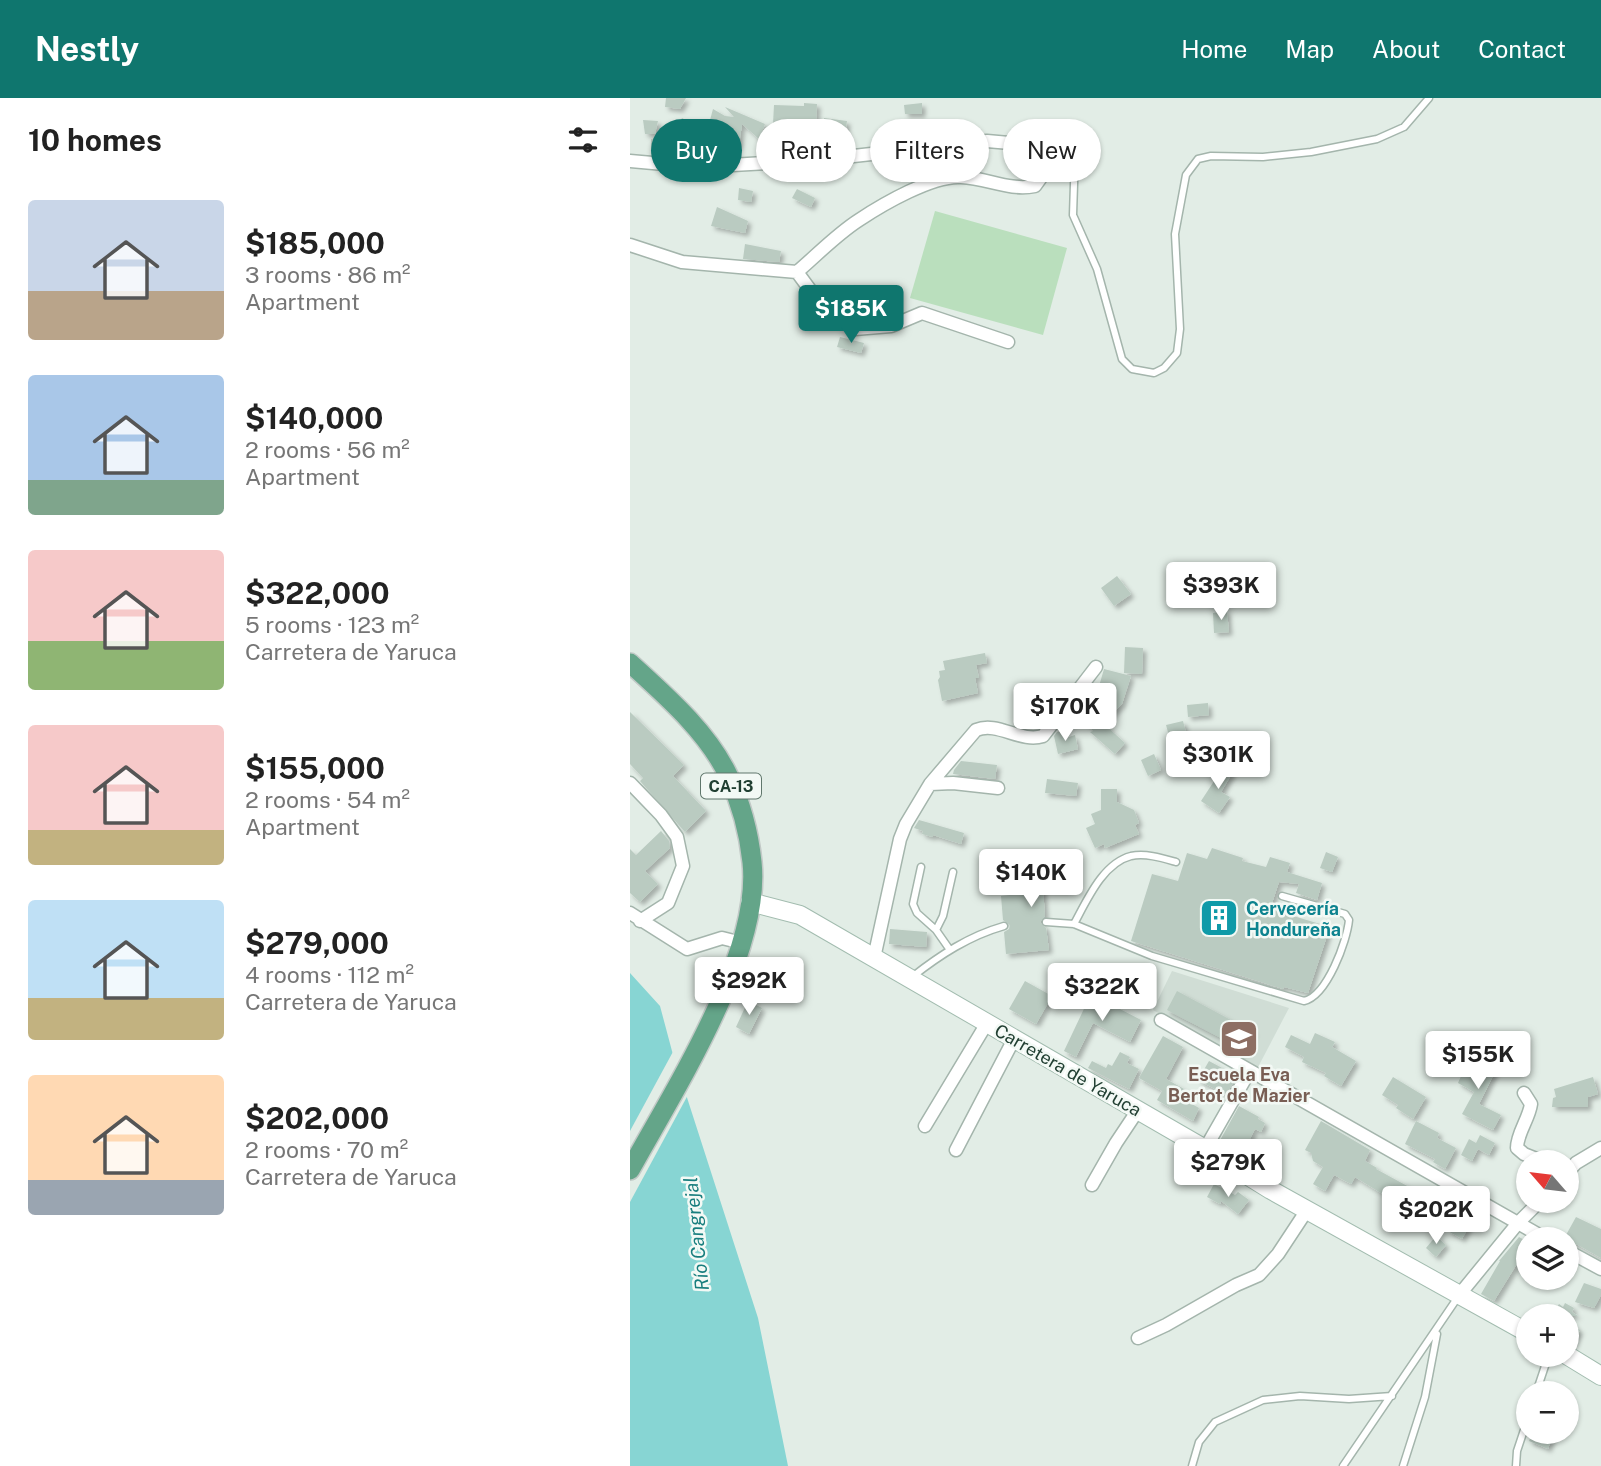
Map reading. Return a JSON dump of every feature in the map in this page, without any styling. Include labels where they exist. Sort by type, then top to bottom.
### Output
[{"type":"main road","name":"CA-13","points":[[630,663],[665,695],[705,740],[727,774],[744,820],[752,863],[750,902],[742,943],[729,983],[630,1170]]},
{"type":"street","points":[[630,161],[697,167],[818,160],[987,141],[1003,142]]},
{"type":"street","points":[[630,245],[682,262],[797,272],[857,220],[911,191],[946,178],[962,177],[1020,189],[1035,186],[1038,182]]},
{"type":"street","points":[[797,272],[819,302],[855,329],[891,326],[922,313],[1007,342]]},
{"type":"street","points":[[874,958],[900,839],[930,784],[971,733],[981,728],[993,728],[1029,738],[1043,736],[1096,667]]},
{"type":"street","points":[[630,783],[661,815],[677,837],[683,866],[668,903],[635,917]]},
{"type":"street","points":[[930,784],[953,783],[998,788]]},
{"type":"street","name":"Carretera de Yaruca","points":[[750,902],[800,915],[1307,1210],[1516,1326]]},
{"type":"street","points":[[635,917],[687,949],[722,938],[742,943]]},
{"type":"street","points":[[1161,1020],[1525,1227]]},
{"type":"street","points":[[925,1126],[987,1023]]},
{"type":"street","points":[[956,1150],[1014,1039]]},
{"type":"street","points":[[1205,1149],[1249,1072]]},
{"type":"street","points":[[1519,1150],[1518,1139],[1531,1104],[1524,1093]]},
{"type":"street","points":[[1092,1185],[1138,1110]]},
{"type":"street","points":[[1579,1161],[1601,1148]]},
{"type":"street","points":[[1138,1338],[1259,1275],[1274,1260],[1307,1210]]},
{"type":"street","points":[[1460,1294],[1528,1213]]},
{"type":"street","points":[[1579,1257],[1601,1269]]},
{"type":"street","points":[[1579,1363],[1601,1376]]},
{"type":"lane","points":[[1074,182],[1073,215],[1097,269],[1122,359],[1132,369],[1154,373],[1164,368],[1177,353],[1180,329],[1175,234],[1186,175],[1198,159],[1211,156],[1263,157],[1311,152],[1377,139],[1404,127],[1429,98]]},
{"type":"lane","points":[[1074,924],[1100,881],[1114,866],[1131,856],[1153,856],[1176,862]]},
{"type":"lane","points":[[921,867],[913,904],[917,913],[936,930],[950,950]]},
{"type":"lane","points":[[936,930],[943,916],[953,872]]},
{"type":"lane","points":[[1046,922],[1074,924],[1152,956],[1304,1001],[1309,1000],[1321,989],[1338,958],[1349,920],[1345,914],[1282,895]]},
{"type":"lane","points":[[910,978],[979,933],[1004,926]]},
{"type":"lane","points":[[1344,1466],[1460,1294]]},
{"type":"lane","points":[[1403,1466],[1425,1397],[1438,1329]]},
{"type":"lane","points":[[1192,1466],[1199,1442],[1215,1422],[1263,1400],[1300,1396],[1349,1399],[1392,1396]]},
{"type":"lane","points":[[1516,1466],[1519,1444]]},
{"type":"shaded area","name":"Escuela Eva Bertot de Mazier","points":[[1172,971],[1289,1008],[1257,1069],[1153,1010]]},
{"type":"green space","points":[[935,211],[1067,248],[1043,335],[910,298]]},
{"type":"water","name":"Río Cangrejal","points":[[630,973],[660,1006],[758,1318],[788,1466],[630,1466]]},
{"type":"pier","points":[[675,1048],[689,1093],[630,1202],[630,1131]]},
{"type":"building","points":[[666,98],[686,98],[680,109],[665,107]]},
{"type":"building","points":[[804,103],[817,104],[816,119],[773,119],[774,105],[804,106]]},
{"type":"building","points":[[922,103],[922,114],[905,114],[904,105]]},
{"type":"building","points":[[725,107],[756,120],[756,136],[742,124],[742,119],[710,119],[713,109],[725,116],[734,117]]},
{"type":"building","points":[[643,120],[651,121],[651,134],[645,134]]},
{"type":"building","points":[[739,188],[753,191],[751,202],[738,200]]},
{"type":"building","points":[[797,189],[815,198],[811,207],[792,198]]},
{"type":"building","points":[[717,207],[748,221],[745,233],[711,226]]},
{"type":"building","points":[[745,244],[781,251],[779,262],[743,259]]},
{"type":"building","points":[[840,337],[864,343],[861,353],[837,347]]},
{"type":"building","points":[[1117,576],[1131,594],[1114,606],[1101,588]]},
{"type":"building","points":[[1227,611],[1229,632],[1214,633],[1213,613]]},
{"type":"building","points":[[1125,647],[1143,648],[1142,674],[1124,673]]},
{"type":"building","points":[[985,653],[987,663],[976,665],[978,693],[942,701],[938,680],[939,671],[945,670],[943,661]]},
{"type":"building","points":[[1104,669],[1131,676],[1122,704],[1103,723],[1125,743],[1115,754],[1090,732],[1093,731],[1082,717],[1087,712],[1080,703],[1088,692],[1095,700]]},
{"type":"building","points":[[1208,703],[1209,715],[1188,717],[1187,705]]},
{"type":"building","points":[[630,712],[684,765],[673,776],[706,811],[685,832],[640,781],[643,778],[630,764]]},
{"type":"building","points":[[1183,721],[1188,740],[1185,744],[1172,747],[1166,725]]},
{"type":"building","points":[[1064,731],[1066,738],[1075,735],[1078,749],[1058,754],[1054,736],[1057,732]]},
{"type":"building","points":[[1154,754],[1161,770],[1148,776],[1141,760]]},
{"type":"building","points":[[961,761],[997,765],[995,779],[953,774]]},
{"type":"building","points":[[1224,766],[1233,772],[1221,792],[1230,797],[1219,813],[1201,801]]},
{"type":"building","points":[[1047,779],[1078,783],[1076,796],[1045,793]]},
{"type":"building","points":[[1101,789],[1117,789],[1117,802],[1134,810],[1139,823],[1135,825],[1139,834],[1105,848],[1104,844],[1095,848],[1086,828],[1095,824],[1091,814],[1101,810]]},
{"type":"building","points":[[919,820],[964,833],[961,844],[922,834],[923,831],[914,828]]},
{"type":"building","points":[[661,831],[669,841],[670,848],[645,871],[658,884],[640,902],[630,893],[630,849],[636,855]]},
{"type":"building","name":"Cervecería Hondureña","points":[[1212,848],[1243,858],[1242,861],[1266,867],[1270,857],[1290,863],[1287,872],[1322,883],[1317,900],[1296,893],[1299,884],[1279,882],[1270,909],[1330,927],[1308,993],[1284,987],[1283,989],[1131,941],[1152,874],[1178,881],[1187,853],[1207,859]]},
{"type":"building","points":[[1326,852],[1338,857],[1332,872],[1320,868]]},
{"type":"building","points":[[1028,862],[1066,863],[1066,890],[1043,889],[1045,916],[1040,922],[1046,928],[1049,950],[1006,954],[1004,932],[1010,925],[1003,920],[1001,896],[1027,893]]},
{"type":"building","points":[[890,929],[927,932],[926,947],[889,944]]},
{"type":"building","points":[[1025,981],[1052,996],[1036,1024],[1009,1009]]},
{"type":"building","points":[[1177,991],[1253,1032],[1241,1054],[1223,1044],[1225,1040],[1167,1010]]},
{"type":"building","points":[[1091,994],[1141,1020],[1130,1042],[1093,1023],[1076,1057],[1064,1051]]},
{"type":"building","points":[[748,1001],[762,1008],[749,1034],[736,1027]]},
{"type":"building","points":[[1315,1033],[1335,1042],[1332,1047],[1356,1061],[1341,1086],[1324,1076],[1326,1073],[1302,1062],[1304,1057],[1285,1047],[1291,1035],[1310,1044]]},
{"type":"building","points":[[1163,1036],[1183,1047],[1166,1079],[1184,1089],[1179,1097],[1199,1108],[1193,1121],[1157,1100],[1162,1091],[1139,1078]]},
{"type":"building","points":[[1120,1052],[1130,1057],[1127,1063],[1139,1069],[1129,1089],[1088,1068],[1092,1061],[1106,1068],[1108,1064],[1112,1066]]},
{"type":"building","points":[[1465,1055],[1496,1070],[1479,1104],[1501,1115],[1493,1130],[1462,1114],[1474,1092],[1458,1083],[1462,1074],[1457,1071]]},
{"type":"building","points":[[1209,1061],[1237,1076],[1226,1095],[1198,1080]]},
{"type":"building","points":[[1393,1077],[1426,1097],[1413,1119],[1382,1095]]},
{"type":"building","points":[[1593,1077],[1598,1094],[1588,1097],[1588,1107],[1552,1107],[1553,1098],[1556,1097],[1554,1089]]},
{"type":"building","points":[[1239,1106],[1265,1123],[1261,1132],[1255,1129],[1242,1158],[1218,1144]]},
{"type":"building","points":[[1321,1121],[1370,1150],[1365,1161],[1376,1169],[1420,1193],[1411,1212],[1387,1200],[1389,1198],[1355,1177],[1351,1184],[1334,1175],[1325,1191],[1313,1184],[1323,1167],[1313,1161],[1311,1153],[1305,1150]]},
{"type":"building","points":[[1416,1121],[1439,1133],[1437,1138],[1456,1148],[1445,1169],[1433,1162],[1435,1159],[1405,1144]]},
{"type":"building","points":[[1480,1135],[1495,1143],[1489,1155],[1478,1149],[1472,1161],[1461,1155],[1469,1139],[1476,1143]]},
{"type":"building","points":[[1214,1184],[1235,1195],[1238,1192],[1249,1200],[1238,1214],[1221,1201],[1220,1204],[1207,1197]]},
{"type":"building","points":[[1460,1209],[1474,1217],[1462,1239],[1448,1231]]},
{"type":"building","points":[[1576,1217],[1601,1229],[1601,1258],[1579,1246],[1579,1227],[1570,1227]]},
{"type":"building","points":[[1436,1236],[1446,1245],[1436,1257],[1426,1248]]},
{"type":"building","points":[[1516,1241],[1516,1265],[1494,1301],[1481,1294],[1499,1261]]},
{"type":"building","points":[[1584,1283],[1601,1289],[1594,1308],[1575,1302]]},
{"type":"building","points":[[1536,1444],[1550,1444],[1548,1449]]},
{"type":"place","name":"Cervecería Hondureña","points":[[1219,918]]},
{"type":"place","name":"Escuela Eva Bertot de Mazier","points":[[1239,1039]]}]
